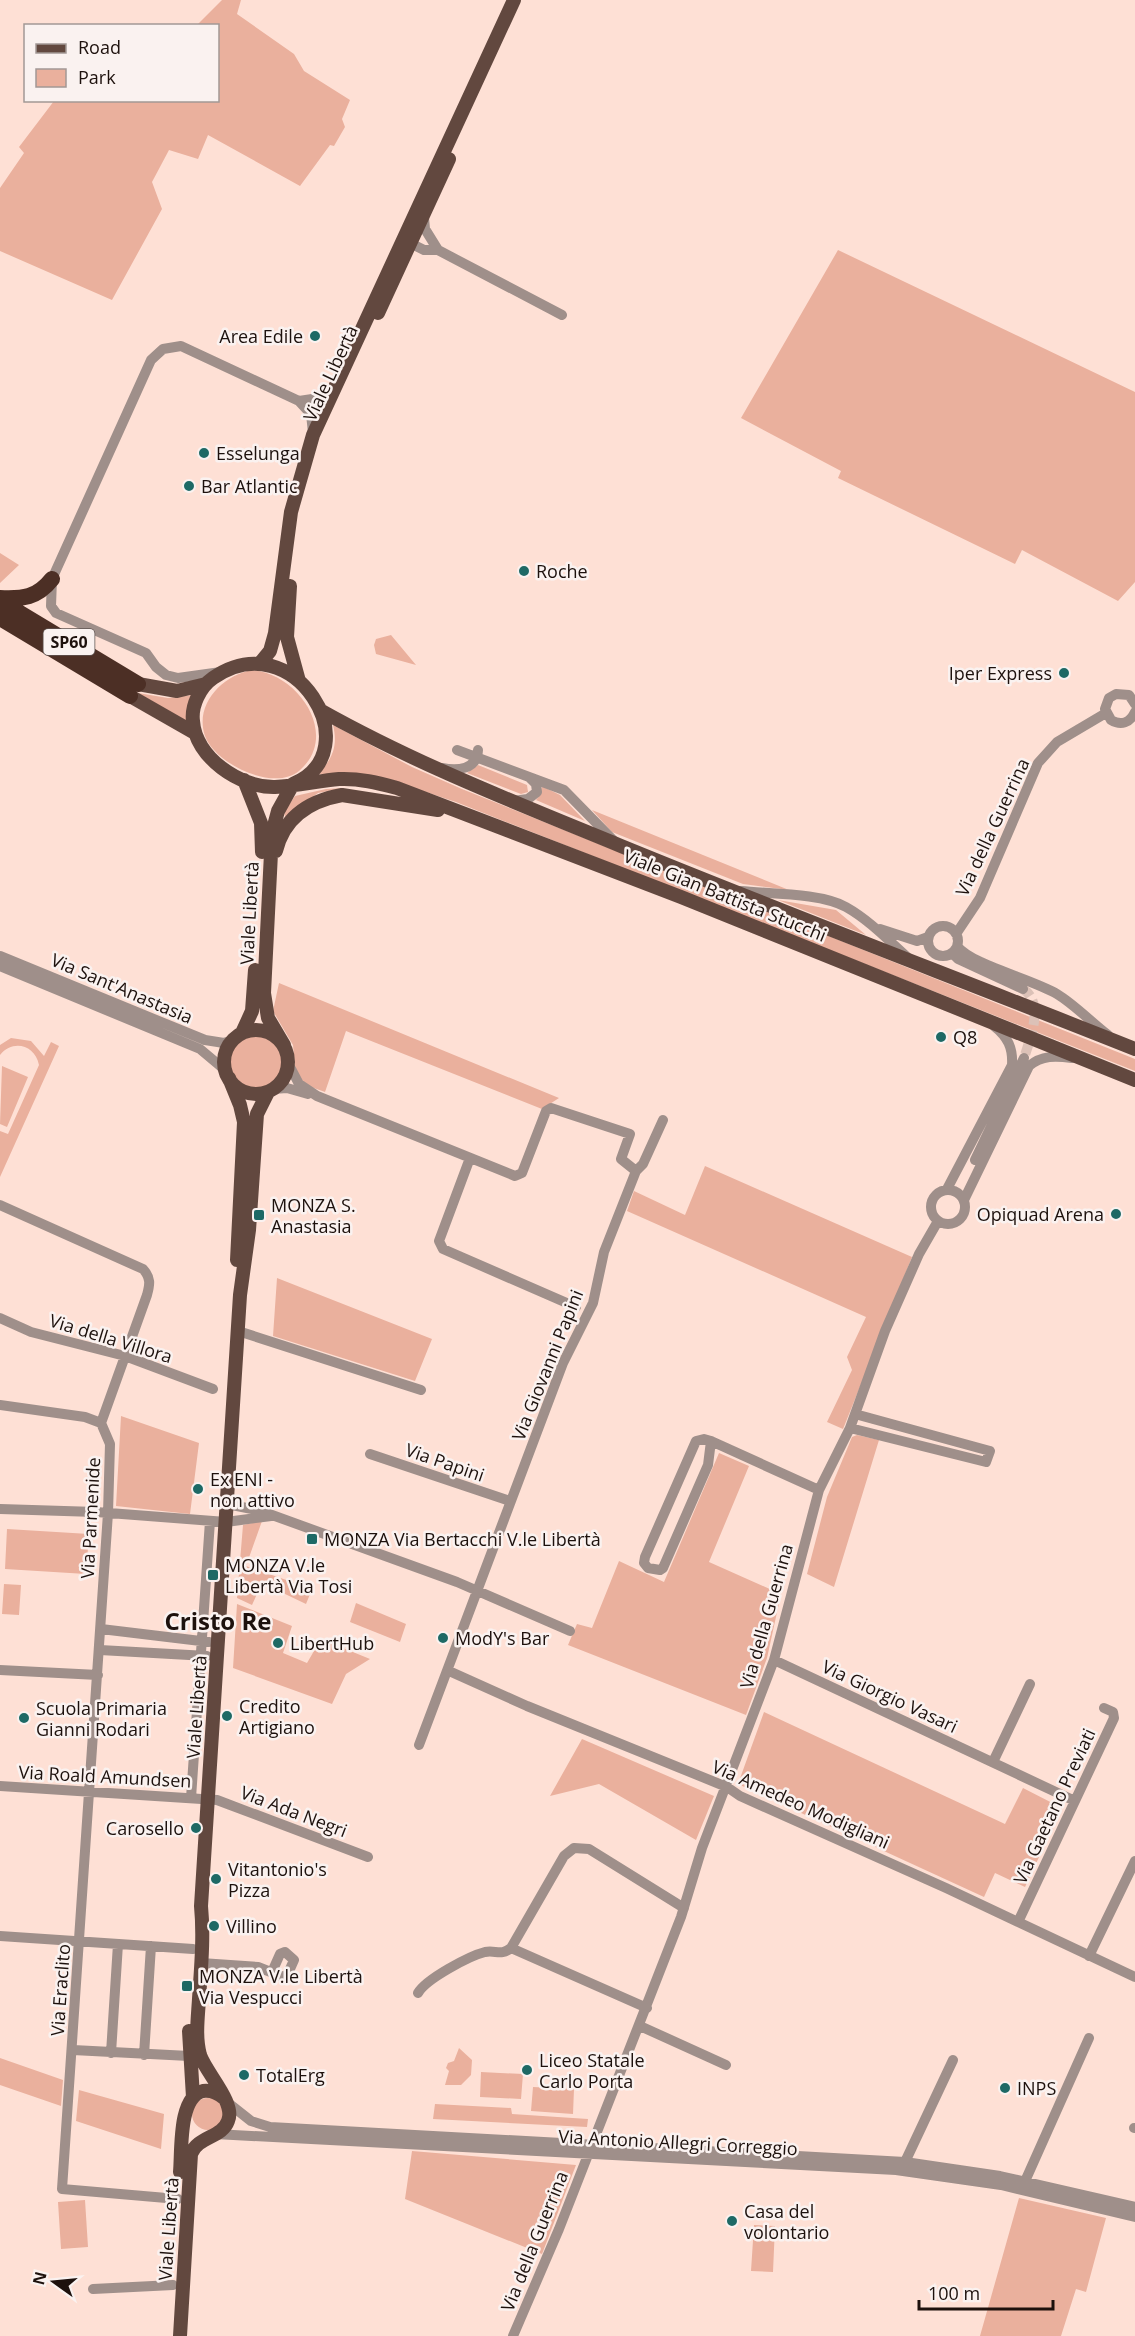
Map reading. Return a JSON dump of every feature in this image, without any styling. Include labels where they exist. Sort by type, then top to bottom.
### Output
[{"type":"highway","points":[[0,600],[24,600],[42,592],[52,579]]},
{"type":"highway","name":"Viale Gian Battista Stucchi","points":[[0,600],[134,690]]},
{"type":"highway","name":"Viale Gian Battista Stucchi","points":[[0,618],[134,690]]},
{"type":"main road","name":"Viale Libertà","points":[[261,662],[273,644],[291,512],[313,435],[421,212],[514,0]]},
{"type":"main road","name":"Viale Libertà","points":[[299,681],[288,648],[287,629],[295,531],[309,471],[321,432],[412,244],[421,212]]},
{"type":"main road","name":"Viale Gian Battista Stucchi","points":[[134,690],[177,691],[206,684],[234,667],[261,662],[280,668],[299,681],[320,710],[326,733],[323,759],[311,774],[293,784]]},
{"type":"main road","points":[[194,732],[194,706],[206,684]]},
{"type":"main road","name":"Viale Gian Battista Stucchi","points":[[134,690],[194,732],[197,742],[208,756],[225,770],[244,780],[266,786],[340,779],[378,783],[477,817],[1135,1080]]},
{"type":"main road","name":"Viale Gian Battista Stucchi","points":[[320,710],[433,766],[511,801],[728,890],[1135,1049]]},
{"type":"main road","name":"Viale Libertà","points":[[237,1037],[253,1007],[263,846],[259,816],[244,780]]},
{"type":"main road","name":"Viale Libertà","points":[[284,1045],[268,1018],[264,993],[274,821],[293,784]]},
{"type":"main road","points":[[270,880],[277,845],[286,826],[302,809],[326,798],[342,795],[376,799],[477,817]]},
{"type":"main road","points":[[264,1031],[275,1036],[284,1045],[288,1063],[284,1078],[270,1090],[246,1092],[227,1074],[225,1054],[237,1037],[264,1031]]},
{"type":"main road","name":"Viale Libertà","points":[[227,1074],[240,1105],[244,1122],[237,1252],[240,1295]]},
{"type":"main road","name":"Viale Libertà","points":[[172,2336],[178,2199],[190,2102],[189,2056],[193,1949],[201,1906],[240,1295],[249,1230],[257,1114],[270,1090]]},
{"type":"main road","name":"Viale Libertà","points":[[180,2336],[191,2154],[197,2144],[228,2121],[230,2112],[226,2101],[205,2067],[198,2046],[203,1930],[201,1906]]},
{"type":"main road","points":[[190,2102],[209,2091],[218,2094],[226,2101]]},
{"type":"main road","name":"Viale Libertà","points":[[190,2102],[186,2118],[192,2128],[201,2134],[213,2134]]},
{"type":"street","points":[[421,212],[425,229],[437,244],[438,250]]},
{"type":"street","points":[[412,244],[424,250],[438,250],[562,315]]},
{"type":"street","points":[[224,671],[178,678],[166,675],[156,667],[146,653],[56,613],[51,606],[52,579],[151,360],[163,349],[181,346],[299,401],[313,418],[313,435]]},
{"type":"street","points":[[299,401],[319,398],[333,391]]},
{"type":"street","name":"Via della Guerrina","points":[[957,934],[980,898],[1038,763],[1057,742],[1106,713],[1107,702],[1116,694],[1129,696],[1135,703]]},
{"type":"street","points":[[1106,713],[1111,720],[1120,723],[1134,716]]},
{"type":"street","points":[[457,750],[477,753],[506,768],[564,790],[617,844]]},
{"type":"street","points":[[433,766],[464,769],[477,753]]},
{"type":"street","points":[[498,758],[506,768]]},
{"type":"street","points":[[511,801],[521,801],[537,792],[536,784],[530,777]]},
{"type":"street","points":[[728,890],[830,901],[845,906],[876,927],[914,963]]},
{"type":"street","name":"Via della Guerrina","points":[[945,926],[968,914]]},
{"type":"street","points":[[876,927],[917,942],[928,937],[933,929],[945,926],[957,934],[955,950],[958,959],[1023,989]]},
{"type":"street","points":[[928,937],[932,952],[942,956],[955,950]]},
{"type":"street","points":[[955,950],[1026,978],[1058,995],[1118,1042]]},
{"type":"street","name":"Via Sant'Anastasia","points":[[0,956],[205,1040],[224,1043],[237,1037]]},
{"type":"street","name":"Via Sant'Anastasia","points":[[0,966],[195,1047],[227,1074]]},
{"type":"street","points":[[990,1022],[1009,1042],[1013,1053],[1012,1065],[947,1189],[936,1194],[933,1199],[931,1211],[938,1221],[949,1224],[960,1219],[965,1210],[962,1197],[1024,1058]]},
{"type":"street","points":[[962,1197],[1029,1066],[1036,1060],[1053,1056],[1079,1058]]},
{"type":"street","points":[[288,1063],[299,1084],[317,1095],[514,1176],[522,1173],[546,1111],[551,1108],[630,1134],[621,1160],[636,1171]]},
{"type":"street","points":[[270,1090],[287,1088],[317,1095]]},
{"type":"street","name":"Via Giovanni Papini","points":[[419,1745],[449,1671],[510,1501],[563,1363],[593,1303],[604,1252],[636,1171],[643,1164],[663,1120]]},
{"type":"street","points":[[470,1158],[442,1227],[439,1241],[443,1249],[576,1307]]},
{"type":"street","points":[[947,1189],[962,1197]]},
{"type":"street","points":[[0,1205],[143,1269],[151,1282],[101,1423],[85,1417],[0,1405]]},
{"type":"street","name":"Via della Guerrina","points":[[513,2336],[647,2008],[684,1908],[702,1848],[774,1660],[819,1490],[850,1428],[890,1320],[919,1254],[938,1221]]},
{"type":"street","name":"Via della Villora","points":[[0,1318],[31,1332],[125,1356],[213,1389]]},
{"type":"street","points":[[238,1331],[421,1390]]},
{"type":"street","points":[[850,1428],[986,1462],[990,1451],[855,1414]]},
{"type":"street","name":"Via Parmenide","points":[[90,1793],[108,1513],[110,1444],[101,1423]]},
{"type":"street","points":[[711,1441],[708,1465],[663,1568],[660,1570],[648,1568],[644,1563],[645,1557],[696,1441],[704,1439],[711,1441],[819,1490]]},
{"type":"street","name":"Via Papini","points":[[370,1454],[510,1501]]},
{"type":"street","points":[[227,1504],[272,1516],[457,1582],[570,1632]]},
{"type":"street","points":[[0,1509],[108,1513],[226,1522],[272,1516]]},
{"type":"street","name":"Viale Libertà","points":[[191,1798],[210,1521]]},
{"type":"street","points":[[101,1629],[218,1642]]},
{"type":"street","points":[[100,1650],[217,1657]]},
{"type":"street","name":"Via Giorgio Vasari","points":[[774,1660],[1075,1801]]},
{"type":"street","points":[[0,1670],[98,1675]]},
{"type":"street","name":"Via Amedeo Modigliani","points":[[449,1671],[527,1706],[727,1787],[740,1796],[1135,1977]]},
{"type":"street","points":[[993,1762],[1030,1684]]},
{"type":"street","name":"Via Gaetano Previati","points":[[1018,1922],[1114,1718],[1113,1712],[1104,1708]]},
{"type":"street","name":"Via Roald Amundsen","points":[[0,1786],[90,1793],[208,1798]]},
{"type":"street","name":"Via Eraclito","points":[[90,1793],[62,2189],[178,2199]]},
{"type":"street","name":"Via Ada Negri","points":[[208,1798],[368,1857]]},
{"type":"street","points":[[418,1993],[429,1980],[486,1952],[502,1954],[512,1948],[564,1856],[574,1848],[589,1849],[684,1908]]},
{"type":"street","points":[[1089,1956],[1135,1861]]},
{"type":"street","points":[[0,1936],[193,1949]]},
{"type":"street","points":[[111,2053],[118,1944]]},
{"type":"street","points":[[144,2055],[151,1946]]},
{"type":"street","points":[[512,1948],[647,2008]]},
{"type":"street","points":[[201,1963],[258,1967],[272,1972]]},
{"type":"street","points":[[640,2026],[726,2065]]},
{"type":"street","points":[[1022,2188],[1089,2038]]},
{"type":"street","points":[[73,2050],[189,2056]]},
{"type":"street","points":[[905,2162],[952,2060]]},
{"type":"street","name":"Via Antonio Allegri Correggio","points":[[226,2101],[245,2118],[270,2127],[896,2170],[946,2175],[1135,2207]]},
{"type":"street","name":"Via Antonio Allegri Correggio","points":[[213,2134],[905,2162],[1022,2188],[1135,2217]]},
{"type":"street","name":"Viale Libertà","points":[[93,2289],[173,2285]]},
{"type":"green space","points":[[222,0],[241,0],[237,14],[294,54],[304,71],[350,100],[342,119],[345,127],[334,146],[330,145],[300,186],[208,135],[198,159],[169,150],[152,182],[162,209],[112,300],[0,251],[0,188],[24,153],[19,147],[53,102],[219,102],[219,24],[198,24]]},
{"type":"green space","points":[[838,250],[1135,392],[1135,582],[1118,601],[1022,550],[1015,564],[838,478],[841,471],[741,418]]},
{"type":"green space","points":[[0,553],[19,565],[0,583]]},
{"type":"green space","points":[[391,635],[416,665],[376,654],[374,645],[376,639]]},
{"type":"green space","points":[[252,670],[269,674],[285,682],[308,708],[315,724],[316,740],[311,756],[299,771],[288,777],[261,777],[246,772],[220,756],[205,736],[204,713],[213,693],[231,678]]},
{"type":"green space","points":[[138,693],[168,698],[192,695],[186,721]]},
{"type":"green space","points":[[333,725],[412,767],[462,789],[1135,1059],[1135,1071],[456,802],[421,790],[372,778],[319,774],[333,751],[335,739]]},
{"type":"green space","points":[[478,765],[527,785],[528,792],[521,794],[467,773]]},
{"type":"green space","points":[[542,786],[560,795],[585,821],[536,800]]},
{"type":"green space","points":[[344,788],[318,793],[285,817],[284,812],[295,796],[326,789]]},
{"type":"green space","points":[[592,810],[789,890],[743,884],[612,832]]},
{"type":"green space","points":[[778,900],[836,910],[866,935]]},
{"type":"green space","points":[[279,983],[559,1098],[542,1109],[346,1031],[325,1092],[311,1087],[300,1079],[295,1066],[293,1045],[273,1011]]},
{"type":"green space","points":[[256,1036],[266,1038],[274,1044],[280,1052],[282,1062],[280,1072],[274,1080],[266,1086],[256,1088],[246,1086],[238,1080],[232,1072],[230,1062],[232,1052],[238,1044],[246,1038]]},
{"type":"green space","points":[[11,1038],[31,1041],[44,1056],[51,1042],[59,1046],[0,1177],[0,1131],[8,1134],[39,1065],[33,1053],[23,1046],[11,1047],[0,1055],[0,1045]]},
{"type":"green space","points":[[2,1066],[28,1077],[7,1127],[0,1124]]},
{"type":"green space","points":[[705,1166],[912,1257],[843,1429],[827,1422],[852,1370],[847,1357],[866,1317],[627,1211],[634,1191],[685,1215]]},
{"type":"green space","points":[[277,1278],[432,1339],[415,1381],[273,1336]]},
{"type":"green space","points":[[121,1416],[199,1443],[190,1514],[116,1506]]},
{"type":"green space","points":[[857,1435],[879,1440],[834,1587],[807,1574],[827,1497],[852,1437]]},
{"type":"green space","points":[[719,1453],[749,1466],[709,1562],[781,1594],[767,1658],[746,1715],[568,1645],[577,1624],[592,1628],[619,1561],[664,1582]]},
{"type":"green space","points":[[262,1521],[246,1566],[312,1589],[306,1604],[262,1583],[252,1605],[237,1598],[243,1525]]},
{"type":"green space","points":[[7,1529],[89,1534],[86,1574],[5,1569]]},
{"type":"green space","points":[[4,1584],[21,1585],[19,1615],[2,1614]]},
{"type":"green space","points":[[356,1603],[406,1624],[400,1642],[350,1622]]},
{"type":"green space","points":[[237,1604],[292,1626],[283,1653],[307,1663],[321,1639],[370,1659],[346,1674],[332,1704],[233,1668]]},
{"type":"green space","points":[[764,1712],[1005,1824],[1023,1788],[1062,1808],[1025,1887],[995,1873],[984,1897],[738,1784]]},
{"type":"green space","points":[[582,1739],[714,1796],[696,1840],[599,1784],[550,1796]]},
{"type":"green space","points":[[459,2048],[472,2060],[471,2075],[461,2085],[445,2085],[449,2071],[446,2068],[448,2063],[454,2061]]},
{"type":"green space","points":[[0,2058],[63,2080],[61,2106],[0,2085]]},
{"type":"green space","points":[[481,2072],[523,2074],[521,2099],[480,2097]]},
{"type":"green space","points":[[533,2087],[574,2089],[573,2114],[531,2111]]},
{"type":"green space","points":[[79,2090],[164,2114],[161,2149],[76,2121]]},
{"type":"green space","points":[[208,2098],[219,2103],[224,2114],[219,2125],[208,2130],[197,2125],[192,2114],[197,2103]]},
{"type":"green space","points":[[435,2104],[511,2108],[512,2114],[588,2119],[587,2127],[433,2119]]},
{"type":"green space","points":[[412,2151],[576,2165],[542,2254],[405,2199]]},
{"type":"green space","points":[[1019,2198],[1106,2218],[1086,2292],[1076,2289],[1061,2336],[980,2336]]},
{"type":"green space","points":[[85,2200],[88,2247],[61,2249],[58,2202]]},
{"type":"green space","points":[[754,2225],[775,2226],[773,2272],[751,2271]]},
{"type":"tunnel","points":[[1023,989],[1030,995],[1035,1012],[1024,1058]]},
{"type":"place","name":"Area Edile","points":[[315,336]]},
{"type":"place","name":"Esselunga","points":[[204,453]]},
{"type":"place","name":"Bar Atlantic","points":[[189,486]]},
{"type":"place","name":"Roche","points":[[524,571]]},
{"type":"place","name":"Iper Express","points":[[1064,673]]},
{"type":"place","name":"Q8","points":[[941,1037]]},
{"type":"place","name":"Opiquad Arena","points":[[1116,1214]]},
{"type":"place","name":"MONZA S. Anastasia","points":[[259,1215]]},
{"type":"place","name":"Ex ENI - non attivo","points":[[198,1489]]},
{"type":"place","name":"MONZA Via Bertacchi V.le Libertà","points":[[312,1539]]},
{"type":"place","name":"MONZA V.le Libertà Via Tosi","points":[[213,1575]]},
{"type":"place","name":"ModY's Bar","points":[[443,1638]]},
{"type":"place","name":"LibertHub","points":[[278,1643]]},
{"type":"place","name":"Credito Artigiano","points":[[227,1716]]},
{"type":"place","name":"Scuola Primaria Gianni Rodari","points":[[24,1718]]},
{"type":"place","name":"Carosello","points":[[196,1828]]},
{"type":"place","name":"Vitantonio's Pizza","points":[[216,1879]]},
{"type":"place","name":"Villino","points":[[214,1926]]},
{"type":"place","name":"MONZA V.le Libertà Via Vespucci","points":[[187,1986]]},
{"type":"place","name":"Liceo Statale Carlo Porta","points":[[527,2070]]},
{"type":"place","name":"TotalErg","points":[[244,2075]]},
{"type":"place","name":"INPS","points":[[1005,2088]]},
{"type":"place","name":"Casa del volontario","points":[[732,2221]]},
{"type":"district","name":"Cristo Re","points":[[218,1620]]}]
